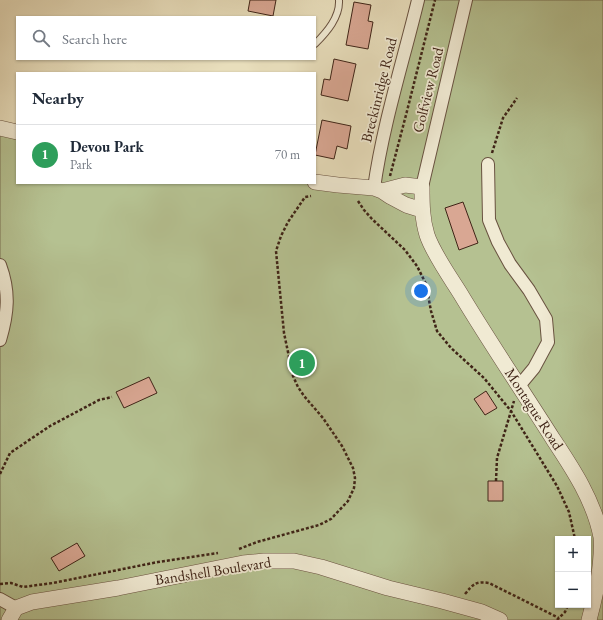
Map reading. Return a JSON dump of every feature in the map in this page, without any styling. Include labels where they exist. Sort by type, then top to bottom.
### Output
[{"type":"street","name":"Breckinridge Road","points":[[378,189],[377,163],[418,0]]},
{"type":"street","name":"Golfview Road","points":[[422,187],[466,0]]},
{"type":"street","points":[[0,128],[16,132]]},
{"type":"street","points":[[488,164],[489,220],[498,242],[510,264],[546,319],[548,342],[534,368],[519,386]]},
{"type":"street","points":[[316,189],[338,185],[378,189],[405,185],[422,187]]},
{"type":"street","name":"Montague Road","points":[[422,187],[422,210],[427,236],[434,251],[478,323],[565,457],[589,498],[601,538],[602,556],[599,584],[589,620]]},
{"type":"street","points":[[378,189],[406,205],[422,210]]},
{"type":"street","points":[[0,265],[5,279],[8,301],[0,340]]},
{"type":"street","name":"Bandshell Boulevard","points":[[12,614],[32,602],[118,588],[243,563],[294,561],[321,567],[388,588],[442,600],[482,612],[500,620]]},
{"type":"street","points":[[0,599],[12,614]]},
{"type":"lane","points":[[316,43],[335,21],[340,0]]},
{"type":"path","points":[[390,176],[434,0]]},
{"type":"path","points":[[488,164],[503,118],[517,98]]},
{"type":"path","points":[[233,550],[319,525],[331,519],[348,501],[354,488],[355,478],[353,468],[342,446],[323,418],[304,396],[293,376],[284,333],[276,251],[288,222],[305,197],[310,196],[316,189]]},
{"type":"path","points":[[351,200],[364,202]]},
{"type":"path","points":[[358,201],[364,210],[405,250],[417,266],[426,284],[431,311],[437,331],[451,348],[484,378],[511,411],[557,486],[569,512],[574,536]]},
{"type":"path","points":[[496,480],[497,458],[519,386]]},
{"type":"path","points":[[0,474],[10,454],[50,426],[99,400],[112,397]]},
{"type":"path","points":[[0,584],[11,583],[23,587],[53,583],[158,562],[218,553]]},
{"type":"path","points":[[558,620],[567,608]]},
{"type":"green space","points":[[418,0],[603,0],[603,620],[0,620],[0,128],[16,132],[16,184],[316,184],[374,188]]},
{"type":"building","points":[[250,0],[276,0],[273,16],[248,11]]},
{"type":"building","points":[[354,2],[371,5],[368,21],[373,22],[368,49],[346,45]]},
{"type":"building","points":[[334,59],[356,64],[348,101],[321,95],[324,79],[330,80]]},
{"type":"building","points":[[322,120],[351,126],[347,149],[337,146],[334,159],[316,155]]},
{"type":"building","points":[[463,202],[478,243],[459,250],[445,208]]},
{"type":"building","points":[[149,377],[157,393],[124,408],[116,392]]},
{"type":"building","points":[[486,391],[497,408],[485,415],[474,399]]},
{"type":"building","points":[[488,481],[503,481],[503,501],[488,501]]},
{"type":"building","points":[[77,543],[85,556],[59,571],[51,558]]},
{"type":"place","name":"Devou Park","points":[[302,363]]}]
